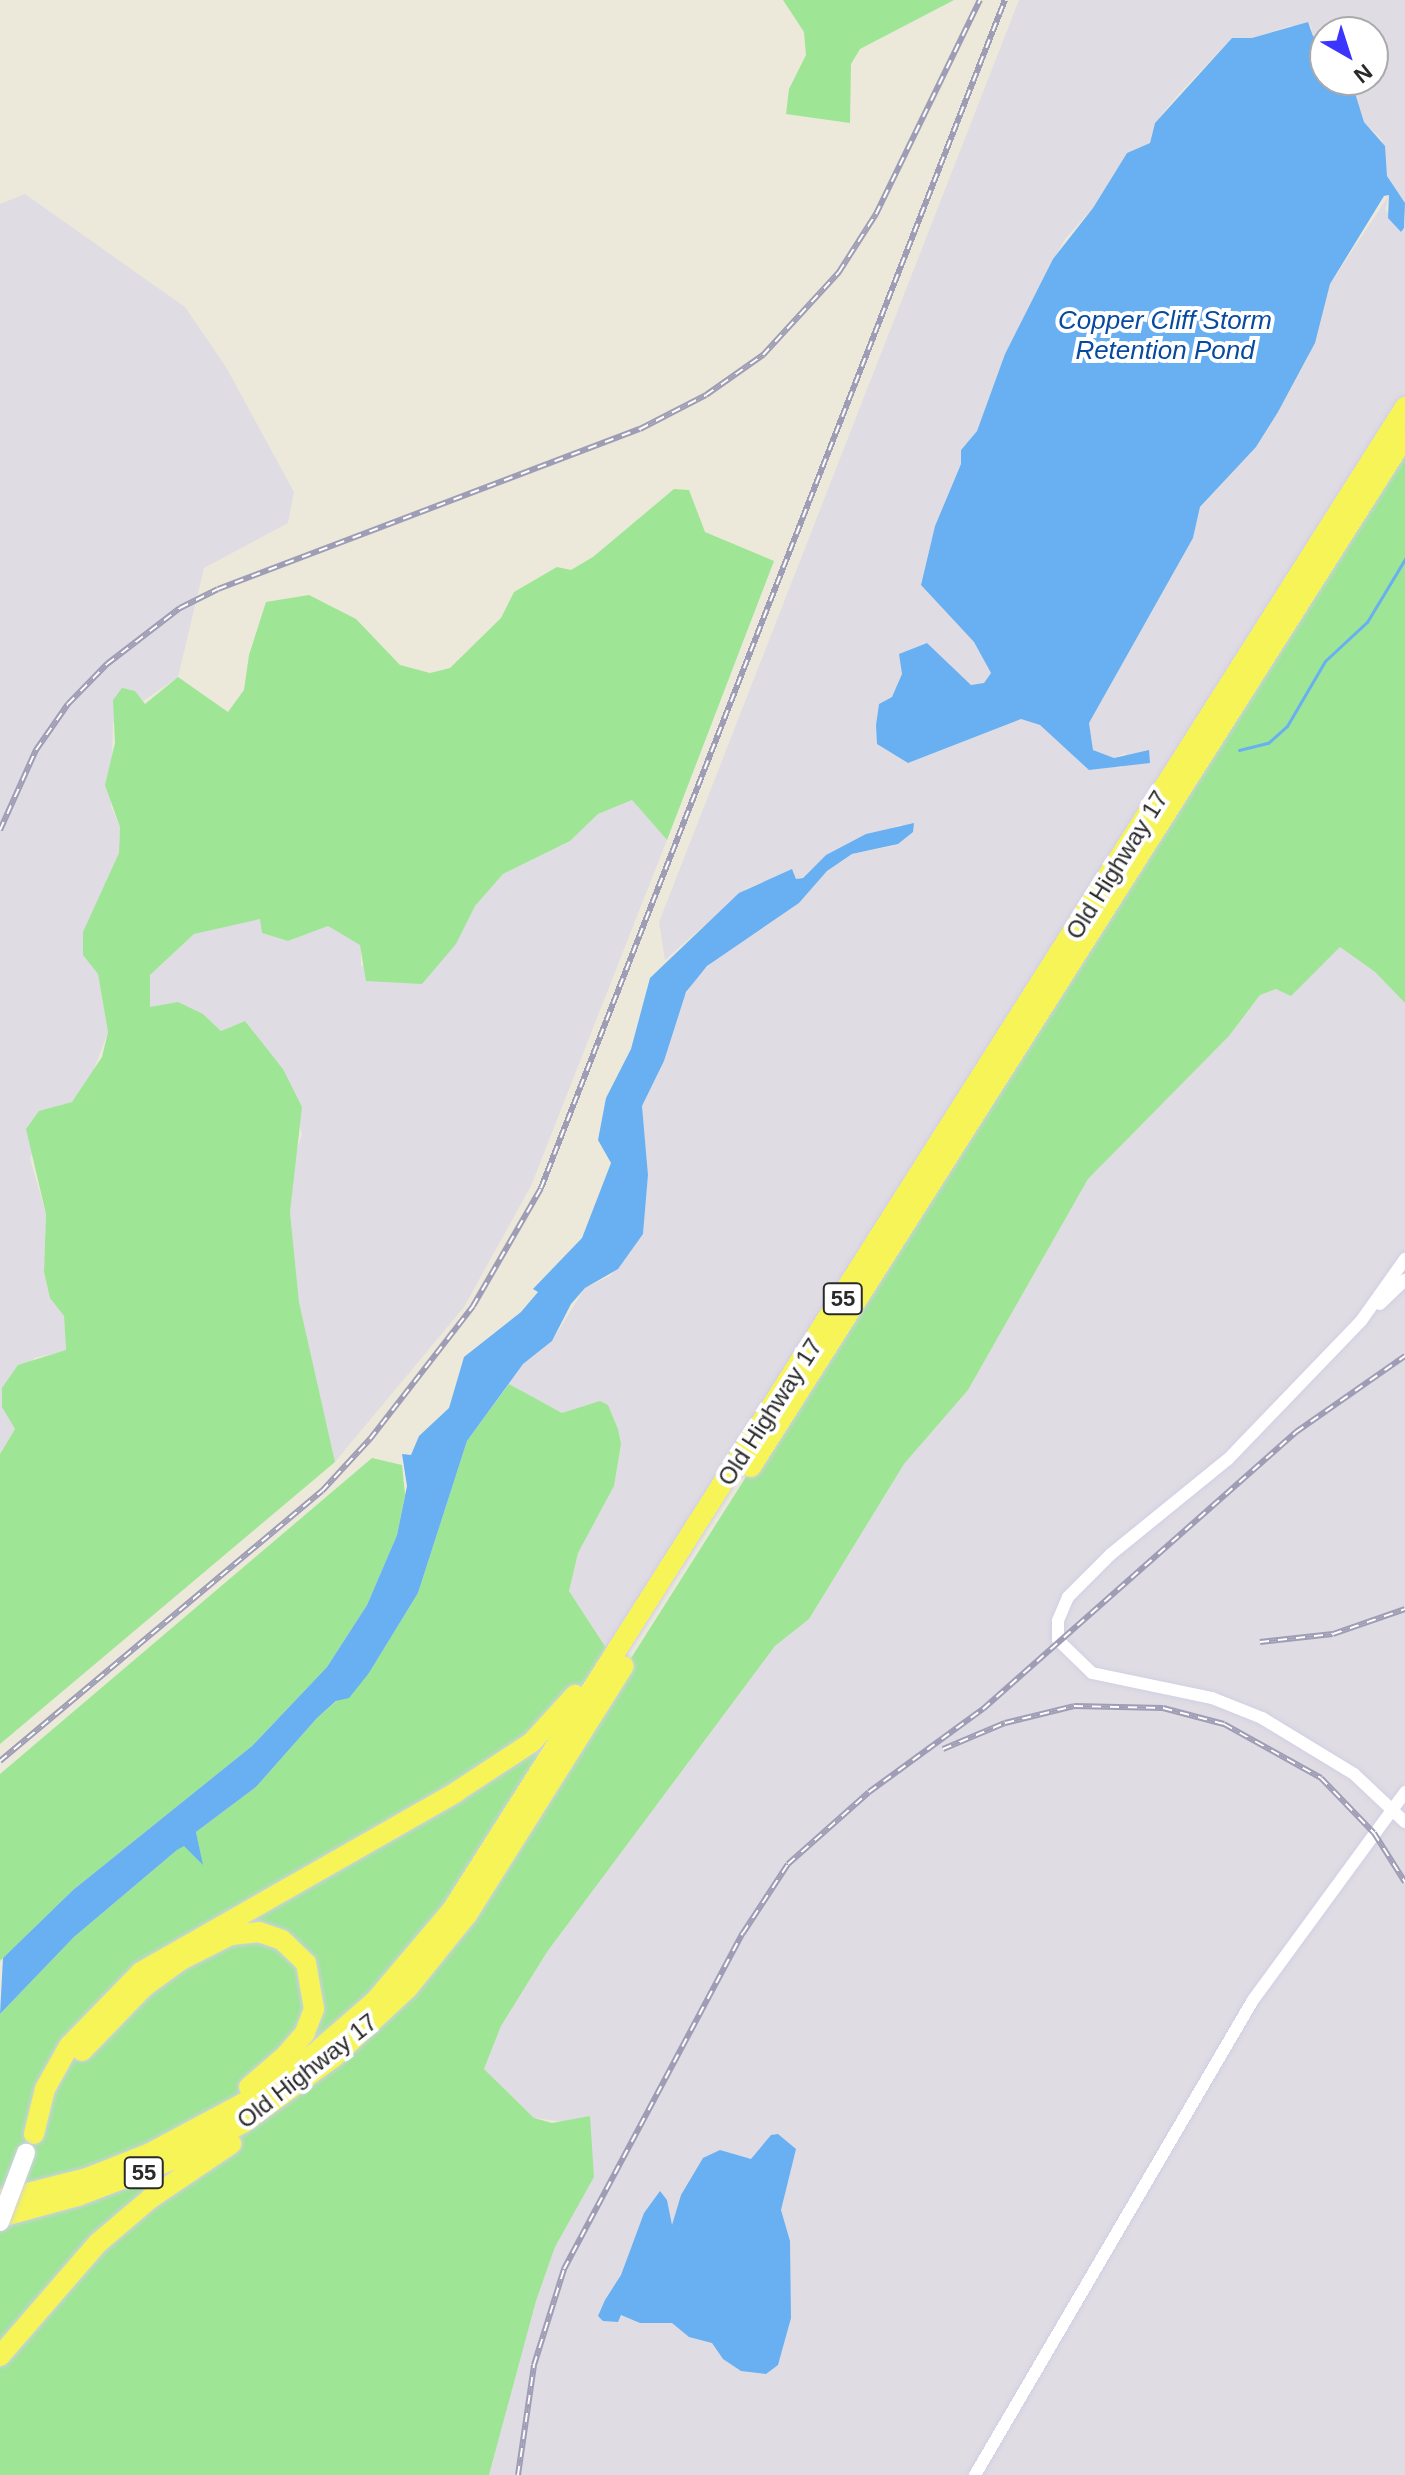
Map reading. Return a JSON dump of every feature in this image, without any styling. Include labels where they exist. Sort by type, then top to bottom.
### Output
[{"type":"main road","name":"Old Highway 17","points":[[0,2200],[87,2178],[207,2125],[309,2058],[403,1970],[481,1869],[1405,407]]},
{"type":"main road","name":"Old Highway 17","points":[[0,2219],[145,2173],[212,2141],[275,2101],[334,2057],[408,1988],[487,1887],[1405,437]]},
{"type":"main road","points":[[207,2125],[229,2100],[286,2055],[311,2020],[312,1974],[300,1955],[272,1935],[244,1932],[214,1942],[144,1987],[80,2054],[34,2134],[45,2089],[69,2046],[141,1972],[497,1766],[548,1728],[581,1687],[610,1662]]},
{"type":"main road","points":[[0,2356],[98,2243],[151,2198],[261,2122],[275,2101]]},
{"type":"main road","points":[[0,2219],[26,2153]]},
{"type":"street","points":[[1361,1322],[1405,1259]]},
{"type":"street","points":[[1405,1280],[1228,1459],[1111,1554],[1068,1597],[1058,1621],[1058,1640],[1092,1673],[1212,1698],[1262,1718],[1336,1761],[1405,1822]]},
{"type":"street","points":[[975,2475],[1216,2058],[1300,1930],[1405,1792]]},
{"type":"shaded area","points":[[1019,0],[1405,0],[1405,203],[1387,176],[1382,140],[1364,122],[1353,96],[1389,96],[1389,16],[1309,16],[1309,26],[1290,26],[1252,38],[1232,38],[1155,123],[1150,143],[1127,153],[1093,208],[1065,239],[1005,354],[977,431],[961,449],[961,464],[935,526],[921,585],[974,642],[991,673],[984,683],[971,685],[927,643],[900,654],[902,675],[892,697],[879,704],[876,725],[908,763],[1021,719],[1040,725],[1082,761],[1122,768],[1126,753],[1114,758],[1093,750],[1089,723],[1193,538],[1200,508],[1256,447],[1278,412],[1308,357],[1330,284],[1389,195],[1385,210],[1404,228],[1405,220],[1405,405],[612,1657],[569,1591],[578,1553],[614,1486],[621,1444],[618,1429],[608,1405],[562,1413],[509,1384],[523,1364],[552,1341],[585,1288],[610,1276],[643,1234],[648,1175],[642,1106],[664,1061],[680,1003],[696,978],[716,958],[799,903],[827,871],[852,854],[893,846],[902,824],[826,855],[803,877],[796,879],[792,870],[746,889],[665,960],[659,922]]},
{"type":"shaded area","points":[[25,194],[185,307],[226,367],[294,492],[288,523],[204,568],[178,677],[113,722],[111,806],[120,827],[119,853],[83,955],[98,973],[108,1032],[90,1080],[72,1102],[58,1106],[30,1158],[46,1214],[44,1272],[50,1298],[64,1316],[66,1351],[34,1358],[9,1418],[15,1429],[0,1454],[0,204]]},
{"type":"shaded area","points":[[632,800],[667,840],[531,1186],[464,1307],[335,1462],[299,1302],[290,1212],[295,1155],[302,1134],[283,1069],[245,1021],[221,1031],[203,1014],[149,1008],[150,975],[194,934],[261,918],[262,933],[288,941],[328,926],[361,945],[361,966],[456,944],[475,906],[503,874],[570,841],[598,814]]},
{"type":"shaded area","points":[[1340,947],[1375,972],[1405,1003],[1405,2475],[489,2475],[536,2301],[555,2247],[594,2176],[566,2122],[534,2118],[484,2069],[501,2026],[547,1952],[775,1646],[809,1619],[904,1464],[968,1390],[1088,1179],[1229,1036],[1260,995],[1276,989],[1291,995]]},
{"type":"green space","points":[[783,0],[954,0],[860,49],[851,64],[850,123],[786,114],[789,89],[806,55],[804,32]]},
{"type":"green space","points":[[1405,438],[1405,1003],[1375,972],[1340,947],[1291,996],[1276,989],[1260,995],[1229,1036],[1088,1179],[968,1390],[904,1464],[809,1619],[775,1646],[547,1952],[501,2026],[484,2069],[534,2118],[552,2123],[590,2116],[594,2177],[555,2247],[536,2301],[489,2475],[0,2475],[0,2218],[309,2077],[588,1726]]},
{"type":"green space","points":[[674,489],[689,490],[705,532],[774,561],[667,840],[632,800],[598,814],[570,841],[503,874],[475,906],[456,944],[422,984],[366,981],[360,945],[328,926],[288,941],[262,933],[260,919],[194,934],[150,975],[150,1007],[178,1002],[203,1014],[221,1031],[245,1021],[283,1069],[302,1107],[290,1212],[299,1302],[335,1462],[0,1744],[0,1454],[15,1429],[2,1407],[2,1388],[18,1365],[66,1350],[64,1316],[50,1298],[44,1272],[46,1214],[26,1129],[39,1111],[72,1102],[102,1057],[108,1032],[98,974],[83,955],[83,932],[119,853],[120,827],[105,785],[115,743],[113,700],[122,688],[135,691],[145,704],[178,677],[228,712],[244,690],[249,655],[266,602],[309,595],[356,619],[400,665],[430,673],[450,668],[501,618],[514,592],[557,567],[571,570],[593,557]]},
{"type":"green space","points":[[509,1384],[562,1413],[600,1401],[608,1405],[618,1429],[621,1444],[614,1486],[578,1553],[569,1591],[612,1657],[480,1868],[374,2000],[180,2139],[0,2199],[0,2014],[74,1937],[177,1850],[184,1845],[202,1863],[196,1832],[256,1787],[317,1718],[369,1673],[418,1593],[467,1441]]},
{"type":"green space","points":[[372,1458],[402,1465],[405,1495],[397,1535],[367,1605],[327,1667],[252,1746],[73,1890],[0,1961],[0,1774]]},
{"type":"water","name":"Copper Cliff Storm Retention Pond","points":[[1308,22],[1309,96],[1356,96],[1364,122],[1385,146],[1387,176],[1405,203],[1404,228],[1401,232],[1388,218],[1389,195],[1384,196],[1330,284],[1315,343],[1278,412],[1256,447],[1200,507],[1193,538],[1089,723],[1093,750],[1114,758],[1149,750],[1150,763],[1089,770],[1040,725],[1021,719],[908,763],[877,744],[879,704],[892,697],[902,674],[899,654],[927,643],[971,685],[984,683],[991,673],[974,642],[921,585],[935,526],[961,464],[961,450],[977,431],[1005,354],[1053,259],[1093,208],[1127,153],[1150,143],[1155,123],[1232,38],[1252,38]]},
{"type":"water","points":[[914,823],[913,832],[898,844],[852,854],[827,871],[799,903],[707,966],[686,992],[664,1061],[642,1106],[648,1175],[643,1234],[618,1269],[585,1288],[571,1304],[552,1341],[523,1364],[467,1441],[418,1593],[369,1673],[349,1698],[336,1701],[317,1718],[256,1787],[196,1832],[203,1865],[184,1846],[177,1850],[74,1937],[0,2014],[3,1958],[73,1890],[252,1746],[327,1667],[367,1605],[397,1535],[407,1486],[402,1454],[411,1455],[419,1436],[449,1408],[464,1357],[521,1312],[538,1292],[533,1289],[582,1238],[611,1163],[598,1140],[606,1098],[631,1049],[650,978],[739,893],[792,869],[796,879],[803,878],[826,855],[866,834]]},
{"type":"water","points":[[778,2134],[796,2149],[781,2210],[790,2241],[791,2318],[778,2365],[766,2374],[741,2371],[723,2359],[712,2343],[689,2337],[672,2323],[640,2323],[621,2315],[618,2322],[603,2321],[598,2316],[605,2300],[621,2275],[644,2213],[660,2191],[667,2200],[672,2225],[681,2195],[703,2158],[720,2150],[751,2159],[771,2135]]},
{"type":"waterway","points":[[1239,750],[1268,743],[1287,726],[1325,661],[1367,622],[1405,559]]},
{"type":"railway","points":[[0,830],[36,750],[68,704],[107,664],[180,608],[218,589],[640,429],[706,395],[763,355],[839,272],[876,214],[980,0]]},
{"type":"railway","points":[[0,1761],[322,1491],[370,1439],[473,1306],[541,1188],[1005,0]]},
{"type":"railway","points":[[518,2475],[534,2365],[564,2269],[743,1933],[788,1864],[869,1792],[983,1709],[1296,1432],[1405,1356]]},
{"type":"railway","points":[[1260,1642],[1333,1634],[1405,1609]]},
{"type":"railway","points":[[943,1749],[1005,1723],[1074,1706],[1163,1708],[1224,1724],[1321,1778],[1374,1833],[1405,1882]]}]
